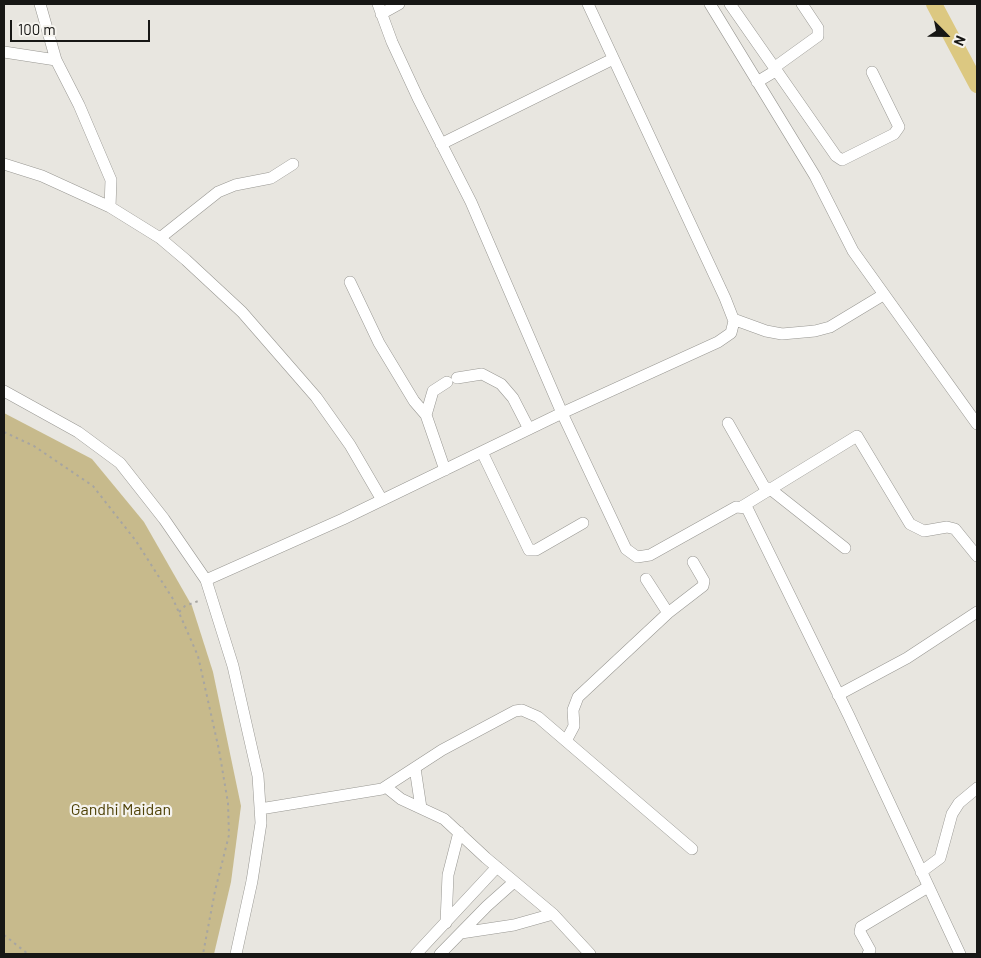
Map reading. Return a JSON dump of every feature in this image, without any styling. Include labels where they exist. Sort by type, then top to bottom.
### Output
[{"type":"street","points":[[40,4],[56,60],[79,105],[111,180],[110,206]]},
{"type":"street","points":[[399,4],[380,9],[392,42],[441,144],[472,202],[562,413],[621,542],[631,554],[642,557],[650,555],[736,507],[742,506],[857,436],[910,524],[924,532],[951,527],[977,556]]},
{"type":"street","points":[[206,580],[382,500],[562,413],[718,342],[731,332],[733,318],[588,4]]},
{"type":"street","points":[[710,4],[815,176],[853,251],[977,424]]},
{"type":"street","points":[[730,4],[836,156],[845,160],[894,134],[899,127],[872,72]]},
{"type":"street","points":[[757,82],[818,36],[818,28],[802,4]]},
{"type":"street","points":[[4,52],[56,60]]},
{"type":"street","points":[[441,144],[612,59]]},
{"type":"street","points":[[4,164],[42,176],[110,206],[160,238],[242,312],[316,397],[350,445],[382,500]]},
{"type":"street","points":[[160,238],[218,192],[235,185],[271,178],[293,164]]},
{"type":"street","points":[[350,282],[378,343],[414,401],[426,414],[445,470]]},
{"type":"street","points":[[733,318],[766,331],[782,334],[816,331],[830,327],[883,295]]},
{"type":"street","points":[[426,414],[429,398],[433,391],[452,380],[482,374],[501,384],[513,398],[529,429]]},
{"type":"street","points":[[4,391],[78,432],[120,464],[164,519],[206,580],[243,704],[258,776],[261,823],[236,954]]},
{"type":"street","points":[[728,423],[768,489],[845,548]]},
{"type":"street","points":[[482,452],[529,550],[536,550],[583,523]]},
{"type":"street","points":[[742,506],[749,512],[960,954]]},
{"type":"street","points":[[566,741],[574,726],[573,710],[578,697],[668,613],[704,584],[693,562]]},
{"type":"street","points":[[646,579],[668,613]]},
{"type":"street","points":[[838,695],[906,658],[977,612]]},
{"type":"street","points":[[260,808],[284,803],[372,792],[386,787],[442,750],[515,711],[532,713],[692,849]]},
{"type":"street","points":[[415,768],[421,808]]},
{"type":"street","points":[[386,787],[401,799],[444,819],[496,867],[553,914],[590,954]]},
{"type":"street","points":[[921,872],[938,861],[942,853],[952,814],[959,803],[977,788]]},
{"type":"street","points":[[446,923],[448,875],[459,832]]},
{"type":"street","points":[[416,954],[496,867]]},
{"type":"street","points":[[440,954],[514,882]]},
{"type":"street","points":[[868,954],[870,950],[860,932],[860,927],[928,887]]},
{"type":"street","points":[[461,933],[508,926],[553,914]]},
{"type":"path","points":[[4,432],[34,446],[93,486],[136,541],[173,599],[198,656],[219,750],[228,803],[229,835],[215,891],[203,954]]},
{"type":"path","points":[[179,612],[185,606],[211,596]]},
{"type":"path","points":[[4,935],[28,954]]},
{"type":"green space","name":"Gandhi Maidan","points":[[4,413],[92,459],[144,522],[192,606],[213,672],[241,806],[231,882],[214,954],[4,954]]},
{"type":"waterway","points":[[934,4],[977,85]]}]
